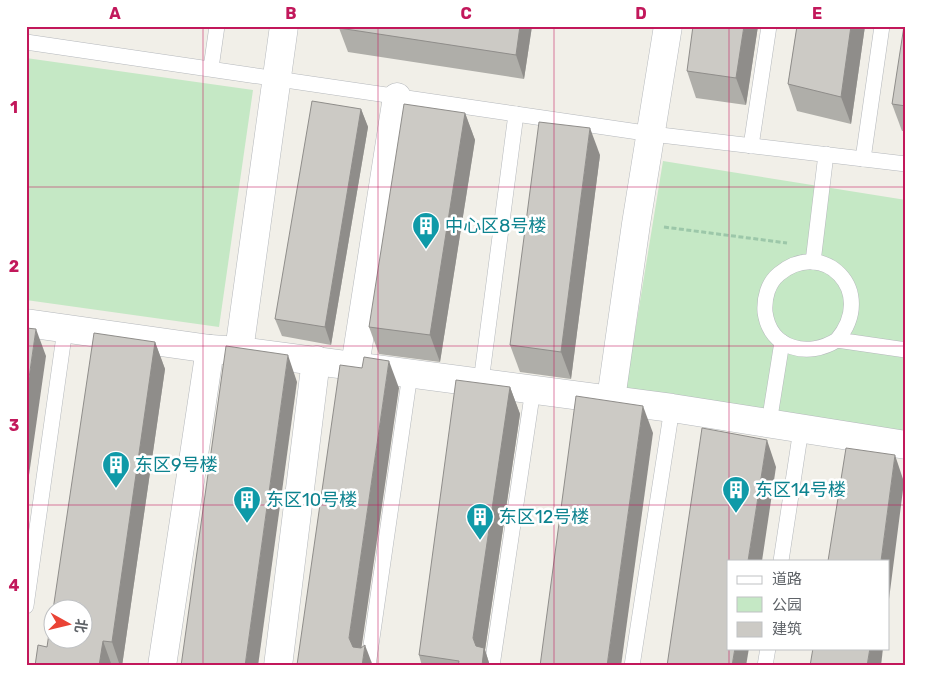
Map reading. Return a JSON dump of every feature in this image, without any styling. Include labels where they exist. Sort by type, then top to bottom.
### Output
[{"type":"street","points":[[239,350],[284,26]]},
{"type":"street","points":[[611,399],[636,224],[668,26]]},
{"type":"street","points":[[356,366],[396,97]]},
{"type":"street","points":[[26,323],[210,349],[239,350],[611,399],[906,445]]},
{"type":"street","points":[[162,666],[210,349]]},
{"type":"street","points":[[278,666],[316,360]]},
{"type":"lane","points":[[211,68],[217,26]]},
{"type":"lane","points":[[751,146],[769,26]]},
{"type":"lane","points":[[863,159],[882,26]]},
{"type":"lane","points":[[26,42],[652,134],[906,164]]},
{"type":"lane","points":[[481,382],[516,114]]},
{"type":"lane","points":[[814,254],[826,154]]},
{"type":"lane","points":[[814,254],[839,274],[848,285],[852,299],[852,314],[847,328],[837,340],[825,347],[811,351],[796,349],[782,342],[772,331],[766,318],[764,304],[767,290],[775,278],[786,268],[814,254]]},
{"type":"lane","points":[[26,606],[65,329]]},
{"type":"lane","points":[[837,340],[906,350]]},
{"type":"lane","points":[[769,423],[782,342]]},
{"type":"lane","points":[[368,666],[410,374]]},
{"type":"lane","points":[[492,666],[533,389]]},
{"type":"lane","points":[[632,666],[672,408]]},
{"type":"lane","points":[[781,560],[802,429]]},
{"type":"lane","points":[[765,666],[768,650]]},
{"type":"path","points":[[636,224],[814,254]]},
{"type":"green space","points":[[26,58],[253,90],[219,327],[26,300]]},
{"type":"green space","points":[[663,161],[906,200],[906,438],[625,393]]},
{"type":"building","points":[[339,26],[520,26],[516,55],[339,28]]},
{"type":"building","points":[[693,26],[744,26],[736,78],[687,71]]},
{"type":"building","points":[[797,26],[851,26],[841,97],[788,84]]},
{"type":"building","points":[[904,26],[906,26],[906,106],[892,104]]},
{"type":"building","points":[[312,101],[361,109],[325,327],[275,319]]},
{"type":"building","name":"中心区8号楼","points":[[404,104],[465,113],[430,335],[369,327]]},
{"type":"building","points":[[539,122],[590,128],[561,352],[510,345]]},
{"type":"building","points":[[26,328],[36,329],[26,399]]},
{"type":"building","name":"东区9号楼","points":[[94,333],[155,342],[112,642],[103,641],[99,666],[35,666],[38,645],[42,646],[42,650],[92,650],[92,600],[54,600]]},
{"type":"building","name":"东区10号楼","points":[[226,346],[288,355],[245,666],[181,666]]},
{"type":"building","points":[[364,357],[389,361],[349,638],[353,647],[361,648],[365,645],[362,666],[297,665],[340,365],[362,368]]},
{"type":"building","name":"东区12号楼","points":[[456,380],[510,387],[473,638],[476,646],[484,648],[482,666],[458,666],[459,661],[419,655]]},
{"type":"building","points":[[576,396],[643,406],[607,666],[540,666]]},
{"type":"building","name":"东区14号楼","points":[[702,428],[767,440],[748,560],[727,560],[727,650],[735,650],[732,666],[667,666]]},
{"type":"building","points":[[846,448],[895,455],[881,560],[828,560]]},
{"type":"building","points":[[813,650],[870,650],[867,666],[810,666]]},
{"type":"place","name":"中心区8号楼","points":[[426,250]]},
{"type":"place","name":"东区9号楼","points":[[116,489]]},
{"type":"place","name":"东区14号楼","points":[[736,514]]},
{"type":"place","name":"东区10号楼","points":[[247,524]]},
{"type":"place","name":"东区12号楼","points":[[480,541]]}]
